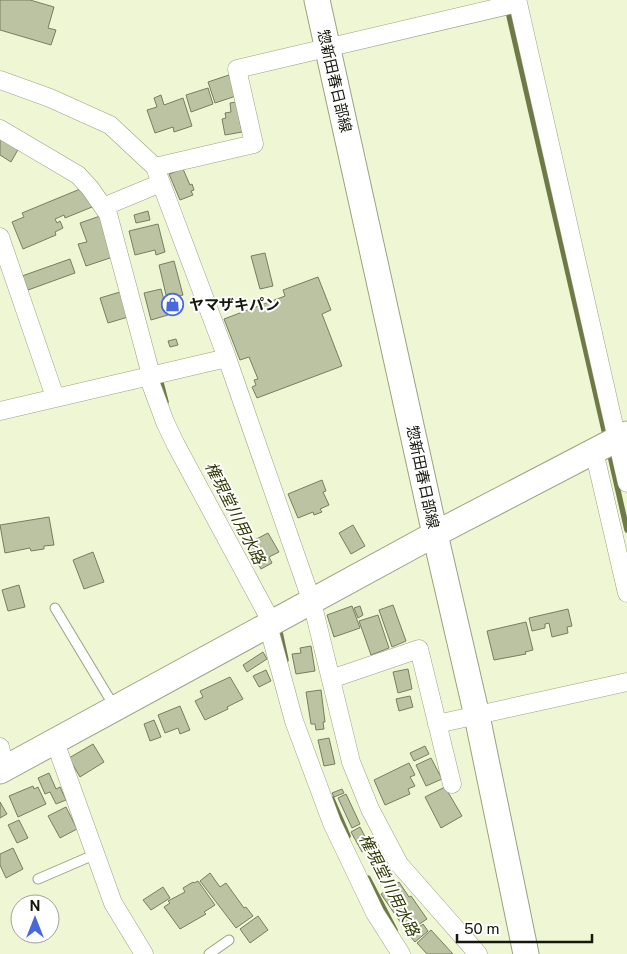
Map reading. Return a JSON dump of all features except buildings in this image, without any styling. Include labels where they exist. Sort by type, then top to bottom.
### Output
[{"type":"main road","name":"惣新田春日部線","points":[[317,0],[477,716],[526,954]]},
{"type":"main road","points":[[2,762],[54,742],[435,534],[622,437]]},
{"type":"street","points":[[103,207],[158,175],[254,144],[237,69],[518,3],[622,437],[627,482]]},
{"type":"street","points":[[0,80],[50,98],[110,126],[158,175],[226,358],[312,602],[352,762],[370,809],[399,864],[478,954]]},
{"type":"street","points":[[0,129],[78,175],[90,188],[108,214],[149,376],[165,422],[275,622],[294,721],[332,823],[375,913],[401,954]]},
{"type":"street","points":[[0,237],[55,398]]},
{"type":"street","points":[[0,410],[226,358]]},
{"type":"street","points":[[594,451],[627,593]]},
{"type":"street","points":[[331,679],[419,649],[452,784]]},
{"type":"street","points":[[437,724],[627,682]]},
{"type":"street","points":[[54,742],[113,903],[144,954]]},
{"type":"lane","points":[[55,608],[116,708]]},
{"type":"lane","points":[[38,878],[96,854]]},
{"type":"lane","points":[[209,954],[228,940]]},
{"type":"waterway","points":[[507,7],[606,439]]},
{"type":"waterway","name":"権現堂川用水路","points":[[159,375],[166,402]]},
{"type":"waterway","points":[[609,451],[627,530]]},
{"type":"waterway","name":"権現堂川用水路","points":[[277,625],[286,660]]},
{"type":"waterway","name":"権現堂川用水路","points":[[332,799],[348,836]]},
{"type":"waterway","name":"権現堂川用水路","points":[[368,878],[395,930]]},
{"type":"place","name":"ヤマザキパン","points":[[173,304]]}]
